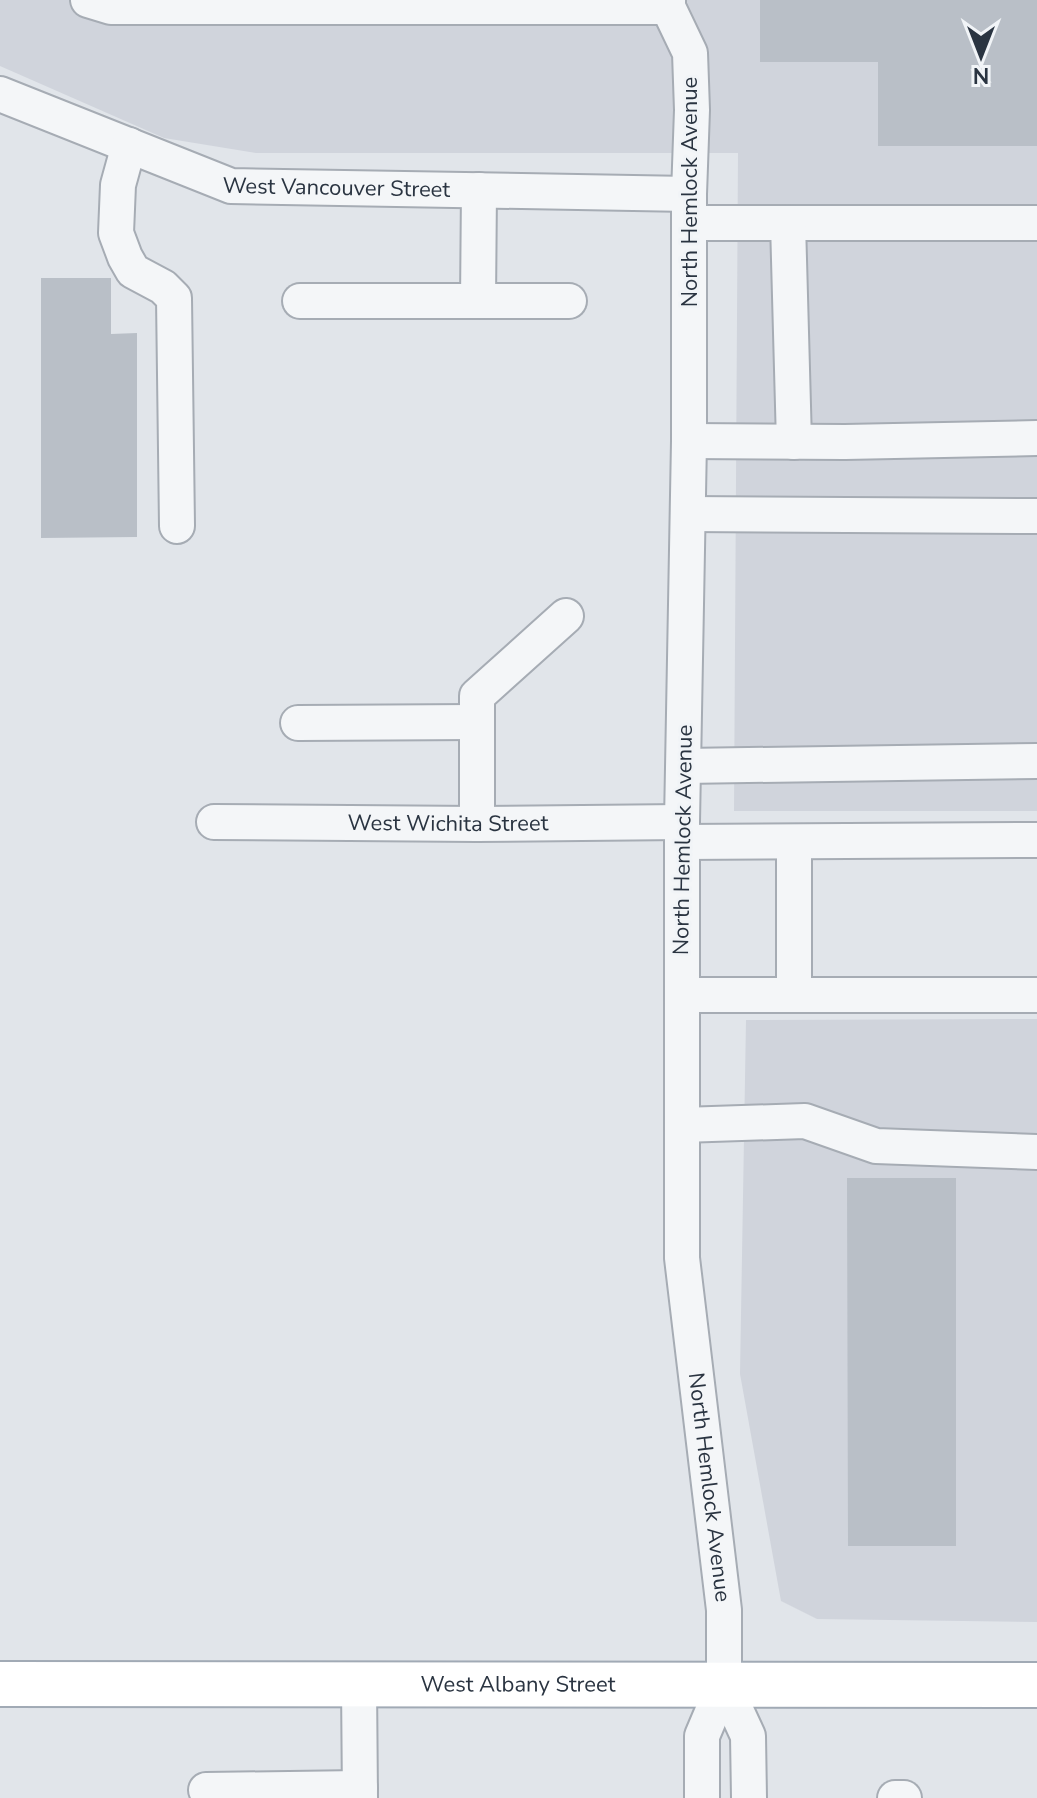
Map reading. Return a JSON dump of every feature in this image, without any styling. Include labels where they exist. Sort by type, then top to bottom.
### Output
[{"type":"main road","name":"West Albany Street","points":[[0,1684],[1037,1685]]},
{"type":"street","points":[[88,0],[111,7],[668,4]]},
{"type":"street","name":"North Hemlock Avenue","points":[[668,4],[690,53],[692,110],[682,832],[682,1258],[724,1610],[724,1684]]},
{"type":"street","name":"West Vancouver Street","points":[[1,96],[231,186],[479,190],[689,208],[788,223],[1037,223]]},
{"type":"street","points":[[129,145],[118,185],[116,233],[133,271],[163,287],[174,298],[177,526]]},
{"type":"street","points":[[478,301],[479,190]]},
{"type":"street","points":[[788,223],[794,442]]},
{"type":"street","points":[[300,301],[569,301]]},
{"type":"street","points":[[689,441],[1037,438]]},
{"type":"street","points":[[688,514],[1037,516]]},
{"type":"street","points":[[477,824],[477,696],[566,616]]},
{"type":"street","points":[[298,723],[475,722]]},
{"type":"street","points":[[684,766],[1037,761]]},
{"type":"street","name":"West Wichita Street","points":[[214,822],[477,824],[682,832],[794,842],[1037,840]]},
{"type":"street","points":[[794,842],[794,995]]},
{"type":"street","points":[[682,995],[1037,995]]},
{"type":"street","points":[[682,1125],[805,1121],[876,1146],[1037,1152]]},
{"type":"street","points":[[206,1790],[360,1793],[359,1684]]},
{"type":"street","points":[[702,1798],[702,1736],[724,1684]]},
{"type":"street","points":[[724,1684],[748,1736],[749,1798]]},
{"type":"street","points":[[895,1798],[904,1798]]},
{"type":"shaded area","points":[[0,0],[1037,0],[1037,811],[734,811],[738,153],[256,153],[164,138],[0,66]]},
{"type":"shaded area","points":[[1037,1019],[1037,1622],[817,1619],[781,1601],[740,1374],[746,1020]]},
{"type":"building","points":[[760,0],[1037,0],[1037,146],[878,146],[878,62],[760,62]]},
{"type":"building","points":[[41,278],[111,278],[111,334],[137,333],[137,537],[41,538]]},
{"type":"building","points":[[847,1178],[956,1178],[956,1546],[848,1546]]}]
